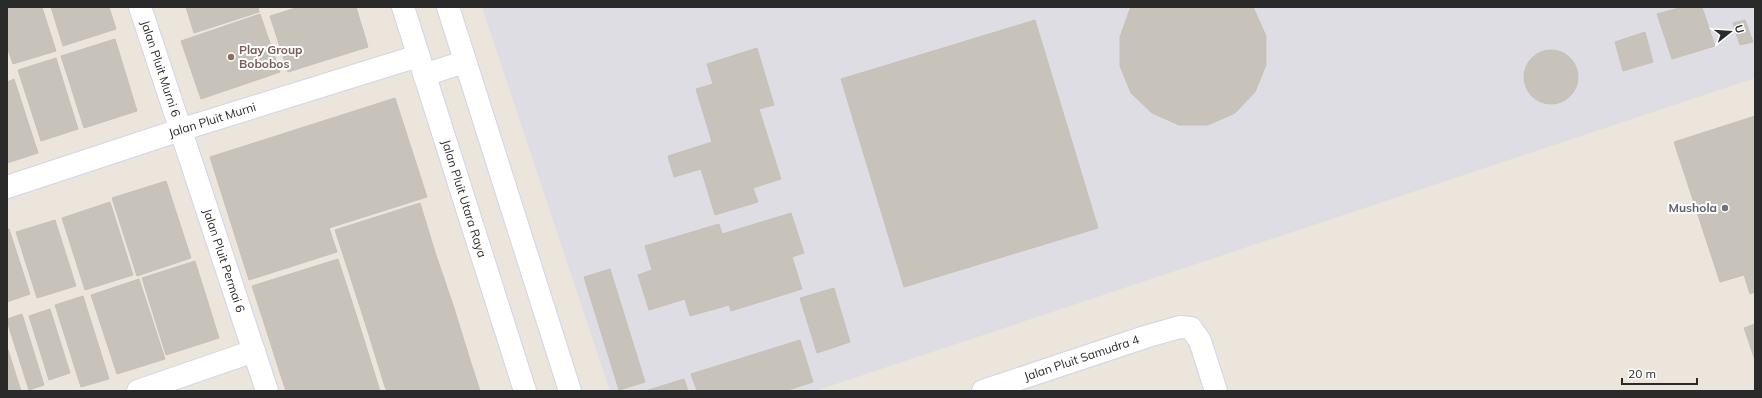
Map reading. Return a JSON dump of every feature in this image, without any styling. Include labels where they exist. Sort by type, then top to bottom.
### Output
[{"type":"street","name":"Jalan Pluit Murni 6","points":[[140,7],[180,130]]},
{"type":"street","name":"Jalan Pluit Utara Raya","points":[[403,7],[525,391]]},
{"type":"street","points":[[448,7],[464,62],[570,391]]},
{"type":"street","name":"Jalan Pluit Murni","points":[[7,187],[180,130],[421,65],[464,62]]},
{"type":"street","name":"Jalan Pluit Permai 6","points":[[180,130],[267,391]]},
{"type":"street","name":"Jalan Pluit Samudra 4","points":[[983,391],[1148,336],[1180,327],[1191,328],[1200,341],[1216,391]]},
{"type":"street","points":[[138,391],[254,351]]},
{"type":"shaded area","points":[[482,7],[1755,7],[1755,78],[815,391],[610,391]]},
{"type":"building","points":[[7,7],[42,7],[56,51],[13,64],[7,47]]},
{"type":"building","points":[[51,7],[109,7],[116,29],[63,46]]},
{"type":"building","points":[[186,7],[258,7],[259,12],[194,33]]},
{"type":"building","points":[[299,7],[356,7],[368,47],[288,72],[270,16]]},
{"type":"building","points":[[1133,7],[1253,7],[1266,36],[1266,65],[1255,92],[1235,113],[1208,125],[1179,125],[1152,113],[1131,93],[1120,66],[1120,37],[1130,9]]},
{"type":"building","points":[[1683,7],[1702,7],[1715,46],[1672,59],[1657,14]]},
{"type":"building","name":"Play Group Bobobos","points":[[260,14],[280,72],[201,99],[181,41]]},
{"type":"building","points":[[1035,20],[1098,228],[904,287],[841,79]]},
{"type":"building","points":[[1745,20],[1753,42],[1740,45],[1733,23]]},
{"type":"building","points":[[1645,32],[1653,62],[1623,71],[1615,42]]},
{"type":"building","points":[[115,39],[137,111],[84,128],[61,56]]},
{"type":"building","points":[[757,48],[774,105],[759,109],[781,179],[753,188],[758,202],[715,215],[701,169],[674,177],[668,156],[712,142],[696,89],[713,84],[707,64]]},
{"type":"building","points":[[1551,50],[1561,52],[1570,58],[1576,67],[1578,77],[1576,87],[1570,96],[1561,102],[1551,104],[1541,102],[1532,96],[1526,87],[1524,77],[1526,67],[1532,58],[1541,52]]},
{"type":"building","points":[[56,58],[78,129],[41,141],[18,70]]},
{"type":"building","points":[[14,79],[38,153],[7,163],[7,82]]},
{"type":"building","points":[[395,98],[427,197],[329,228],[337,252],[249,280],[210,157]]},
{"type":"building","name":"Mushola","points":[[1755,116],[1755,292],[1750,294],[1744,275],[1720,282],[1674,142]]},
{"type":"building","points":[[166,181],[191,258],[137,276],[112,198]]},
{"type":"building","points":[[110,202],[133,275],[85,290],[62,218]]},
{"type":"building","points":[[420,203],[435,252],[351,279],[335,230]]},
{"type":"building","points":[[791,213],[804,253],[792,257],[802,289],[731,311],[729,305],[690,316],[685,299],[649,310],[638,275],[652,270],[645,246],[719,224],[722,234]]},
{"type":"building","points":[[55,220],[76,286],[37,298],[16,232]]},
{"type":"building","points":[[7,229],[9,229],[30,294],[7,302]]},
{"type":"building","points":[[435,252],[454,308],[369,335],[351,279]]},
{"type":"building","points":[[338,259],[352,302],[266,329],[252,286]]},
{"type":"building","points":[[195,261],[219,338],[166,355],[142,278]]},
{"type":"building","points":[[610,269],[645,382],[619,390],[584,277]]},
{"type":"building","points":[[139,279],[165,359],[117,374],[91,295]]},
{"type":"building","points":[[834,288],[850,342],[817,353],[800,298]]},
{"type":"building","points":[[83,296],[109,379],[81,387],[55,305]]},
{"type":"building","points":[[352,302],[366,346],[280,373],[266,329]]},
{"type":"building","points":[[454,308],[470,360],[385,387],[369,335]]},
{"type":"building","points":[[50,309],[70,373],[49,380],[29,316]]},
{"type":"building","points":[[22,314],[44,385],[29,390],[7,321],[7,319]]},
{"type":"building","points":[[1755,324],[1755,360],[1744,328]]},
{"type":"building","points":[[800,340],[813,382],[785,391],[697,391],[691,374]]},
{"type":"building","points":[[366,346],[380,391],[286,391],[280,373]]},
{"type":"building","points":[[7,347],[21,391],[7,391]]},
{"type":"building","points":[[470,360],[480,391],[387,391],[385,387]]},
{"type":"building","points":[[684,379],[688,391],[645,391]]},
{"type":"place","name":"Play Group Bobobos","points":[[231,57]]},
{"type":"place","name":"Mushola","points":[[1725,208]]}]
